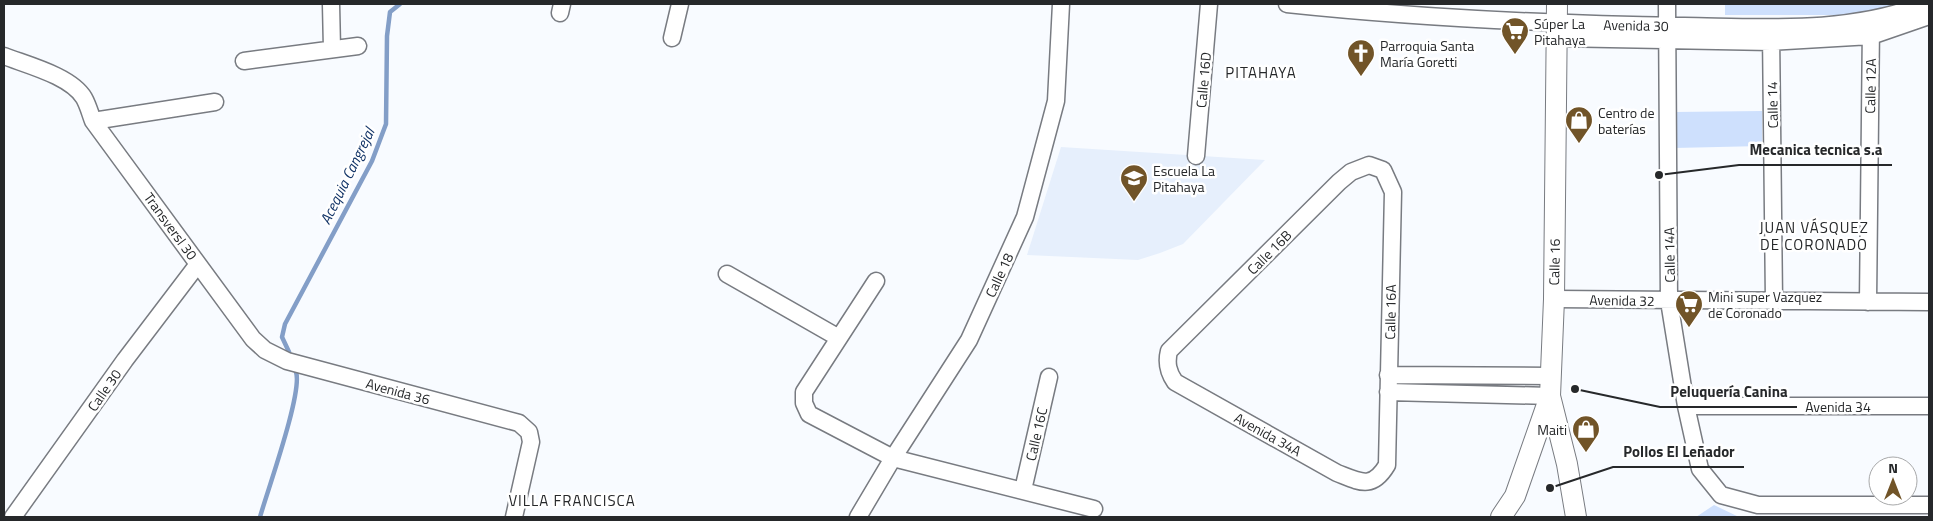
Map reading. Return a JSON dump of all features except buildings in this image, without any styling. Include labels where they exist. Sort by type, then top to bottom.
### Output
[{"type":"street","points":[[331,4],[332,49]]},
{"type":"street","points":[[672,38],[680,4]]},
{"type":"street","name":"Calle 18","points":[[858,517],[893,458],[969,340],[1025,217],[1056,101],[1061,4]]},
{"type":"street","name":"Calle 16D","points":[[1196,156],[1209,4]]},
{"type":"street","name":"Avenida 30","points":[[1287,4],[1557,22],[1667,33],[1771,34],[1871,28],[1915,12],[1929,16]]},
{"type":"street","name":"Calle 14A","points":[[1667,4],[1669,301],[1686,406],[1700,469],[1721,495],[1758,505],[1929,506]]},
{"type":"street","name":"Calle 16","points":[[1557,22],[1554,299],[1550,396],[1567,464],[1576,517]]},
{"type":"street","name":"Calle 12A","points":[[1868,302],[1871,28]]},
{"type":"street","name":"Calle 14","points":[[1771,34],[1774,302]]},
{"type":"street","points":[[244,61],[358,46]]},
{"type":"street","name":"Transversl 30","points":[[4,56],[47,72],[69,84],[83,97],[94,120],[253,339],[265,350]]},
{"type":"street","points":[[94,120],[214,102]]},
{"type":"street","name":"Calle 16B","points":[[1169,351],[1339,182],[1363,166],[1375,166]]},
{"type":"street","name":"Calle 16A","points":[[1375,166],[1383,170],[1393,192],[1387,465]]},
{"type":"street","name":"Calle 30","points":[[13,517],[125,360],[198,264]]},
{"type":"street","points":[[727,274],[839,338]]},
{"type":"street","points":[[876,280],[804,392],[804,403],[809,414],[893,458],[1094,509]]},
{"type":"street","name":"Avenida 32","points":[[1554,299],[1929,302]]},
{"type":"street","name":"Avenida 36","points":[[265,350],[287,361],[519,423],[528,432],[531,442],[514,517]]},
{"type":"street","name":"Avenida 34A","points":[[1169,351],[1168,369],[1175,382],[1337,473],[1359,482],[1366,482],[1374,480],[1382,474],[1387,465]]},
{"type":"street","points":[[1388,375],[1550,376]]},
{"type":"street","name":"Calle 16C","points":[[1023,490],[1049,377]]},
{"type":"street","points":[[1388,392],[1550,396],[1515,496],[1501,517]]},
{"type":"street","name":"Avenida 34","points":[[1686,406],[1929,406]]},
{"type":"shaded area","points":[[1725,4],[1903,4],[1858,15],[1725,15]]},
{"type":"shaded area","points":[[1762,111],[1762,146],[1674,148],[1674,112]]},
{"type":"shaded area","name":"Escuela La Pitahaya","points":[[1061,147],[1265,160],[1183,244],[1138,260],[1027,255]]},
{"type":"shaded area","points":[[1714,505],[1739,517],[1696,517]]},
{"type":"waterway","name":"Acequia Cangrejal","points":[[289,352],[282,337],[285,324],[372,161],[386,124],[387,36],[390,12],[400,4]]},
{"type":"waterway","name":"Acequia Cangrejal","points":[[260,517],[290,420],[297,383],[296,372]]},
{"type":"place","name":"Súper La Pitahaya","points":[[1515,55]]},
{"type":"place","name":"Parroquia Santa María Goretti","points":[[1361,77]]},
{"type":"place","name":"Centro de baterías","points":[[1579,144]]},
{"type":"place","name":"Mecanica tecnica s.a","points":[[1659,175]]},
{"type":"place","name":"Escuela La Pitahaya","points":[[1134,202]]},
{"type":"place","name":"Mini super Vazquez de Coronado","points":[[1689,328]]},
{"type":"place","name":"Peluquería Canina","points":[[1575,389]]},
{"type":"place","name":"Maiti","points":[[1586,453]]},
{"type":"place","name":"Pollos El Leñador","points":[[1550,488]]},
{"type":"district","name":"PITAHAYA","points":[[1261,72]]},
{"type":"district","name":"JUAN VÁSQUEZ DE CORONADO","points":[[1814,236]]},
{"type":"district","name":"VILLA FRANCISCA","points":[[572,500]]}]
